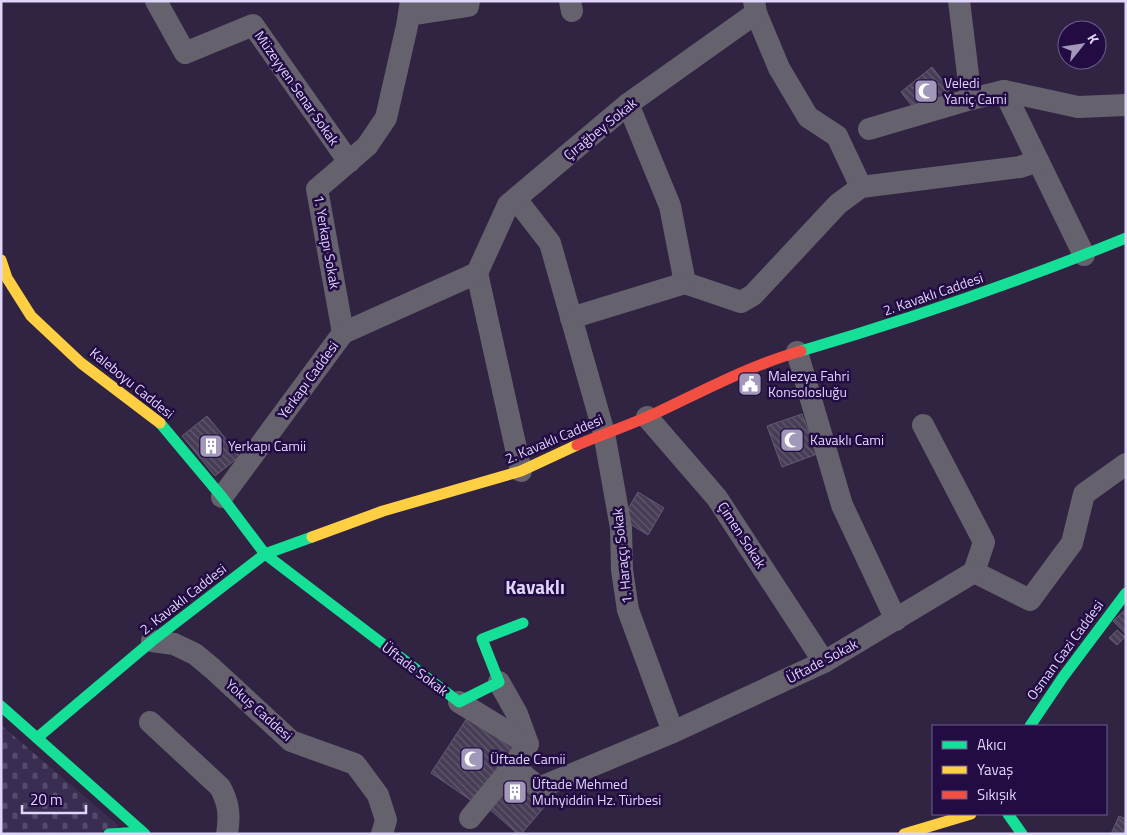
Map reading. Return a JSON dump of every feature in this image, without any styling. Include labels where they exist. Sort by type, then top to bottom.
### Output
[{"type":"street","name":"Müzeyyen Senar Sokak","points":[[156,1],[185,53],[253,25],[349,162]]},
{"type":"street","points":[[410,8],[468,6],[469,1]]},
{"type":"street","points":[[961,2],[971,99]]},
{"type":"street","points":[[755,7],[779,68],[808,118],[837,136],[861,187]]},
{"type":"street","name":"Çırağbey Sokak","points":[[477,273],[508,205],[628,104],[755,7]]},
{"type":"street","name":"1. Yerkapı Sokak","points":[[343,333],[316,189],[367,146],[386,118],[410,8]]},
{"type":"street","points":[[1004,91],[1084,255]]},
{"type":"street","points":[[869,129],[1004,91],[1078,107],[1126,106]]},
{"type":"street","points":[[628,104],[670,206],[685,283]]},
{"type":"street","points":[[571,318],[685,283],[741,302],[754,295],[838,204],[861,187],[1020,167],[1038,161]]},
{"type":"street","name":"1. Haraççı Sokak","points":[[516,199],[550,243],[604,433],[622,528],[622,570],[628,610],[673,732]]},
{"type":"street","name":"2. Kavaklı Caddesi","points":[[37,738],[152,641],[265,554],[383,511],[521,471],[604,433],[647,417],[772,359],[878,329],[1054,267],[1126,238]]},
{"type":"street","name":"Kaleboyu Caddesi","points":[[1,260],[7,278],[30,316],[81,363],[162,425],[222,497],[265,554]]},
{"type":"street","points":[[477,273],[521,471]]},
{"type":"street","name":"Yerkapı Caddesi","points":[[222,497],[343,333],[477,273]]},
{"type":"street","points":[[797,352],[842,505],[896,620]]},
{"type":"street","name":"Çimen Sokak","points":[[647,417],[718,498],[824,662]]},
{"type":"street","points":[[923,425],[984,542],[974,572],[1030,600],[1072,543],[1084,494],[1126,464]]},
{"type":"street","name":"Üftade Sokak","points":[[265,554],[459,702],[499,682]]},
{"type":"street","name":"Üftade Sokak","points":[[513,766],[539,788],[673,732],[824,662],[974,572]]},
{"type":"street","name":"Osman Gazi Caddesi","points":[[1031,725],[1063,676],[1126,593]]},
{"type":"street","points":[[523,623],[482,639],[499,682],[517,714],[528,744]]},
{"type":"street","name":"Yokuş Caddesi","points":[[152,641],[174,644],[195,654],[213,668],[291,742],[355,764],[378,795],[386,820],[382,834]]},
{"type":"street","points":[[459,702],[528,744]]},
{"type":"street","points":[[1,706],[142,833]]},
{"type":"street","points":[[150,722],[220,787],[227,800],[229,820],[227,834]]},
{"type":"street","points":[[470,818],[513,766],[528,744]]},
{"type":"street","points":[[904,834],[969,815]]},
{"type":"street","points":[[1009,815],[1022,834]]},
{"type":"street","points":[[109,834],[142,833]]},
{"type":"green space","points":[[1,725],[119,826],[108,834],[1,834]]},
{"type":"building","name":"Veledi Yaniç Cami","points":[[932,67],[950,90],[919,115],[901,92]]},
{"type":"building","name":"Kavaklı Cami","points":[[802,414],[817,454],[782,467],[767,426]]},
{"type":"building","name":"Yerkapı Camii","points":[[207,416],[240,456],[215,476],[182,436]]},
{"type":"building","points":[[638,492],[664,508],[648,535],[622,519]]},
{"type":"building","points":[[1126,609],[1126,634],[1113,621]]},
{"type":"building","points":[[1117,630],[1125,637],[1117,645],[1109,638]]},
{"type":"building","name":"Üftade Camii","points":[[469,715],[514,746],[475,803],[431,773]]},
{"type":"building","name":"Üftade Mehmed Muhyiddin Hz. Türbesi","points":[[513,778],[545,806],[521,834],[518,834],[487,807]]},
{"type":"building","points":[[1119,816],[1126,819],[1126,834],[1111,834]]},
{"type":"traffic: fast","points":[[801,351],[965,299],[1126,238]]},
{"type":"traffic: fast","points":[[160,423],[222,497],[265,554],[459,702],[499,682],[482,639],[523,623]]},
{"type":"traffic: fast","points":[[37,738],[152,641],[265,554],[312,537]]},
{"type":"traffic: fast","points":[[1031,725],[1063,677],[1126,593]]},
{"type":"traffic: fast","points":[[1,706],[145,834]]},
{"type":"traffic: fast","points":[[1009,815],[1022,834]]},
{"type":"traffic: fast","points":[[109,834],[141,832]]},
{"type":"traffic: slow","points":[[1,260],[7,278],[31,316],[81,363],[160,423]]},
{"type":"traffic: slow","points":[[312,537],[383,511],[521,471],[577,445]]},
{"type":"traffic: slow","points":[[904,834],[968,815]]},
{"type":"traffic: jam","points":[[577,445],[646,417],[746,371],[801,351]]},
{"type":"place","name":"Veledi Yaniç Cami","points":[[926,91]]},
{"type":"place","name":"Malezya Fahri Konsolosluğu","points":[[750,384]]},
{"type":"place","name":"Kavaklı Cami","points":[[792,440]]},
{"type":"place","name":"Yerkapı Camii","points":[[211,446]]},
{"type":"place","name":"Üftade Camii","points":[[472,759]]},
{"type":"place","name":"Üftade Mehmed Muhyiddin Hz. Türbesi","points":[[515,792]]},
{"type":"district","name":"Kavaklı","points":[[535,587]]}]
